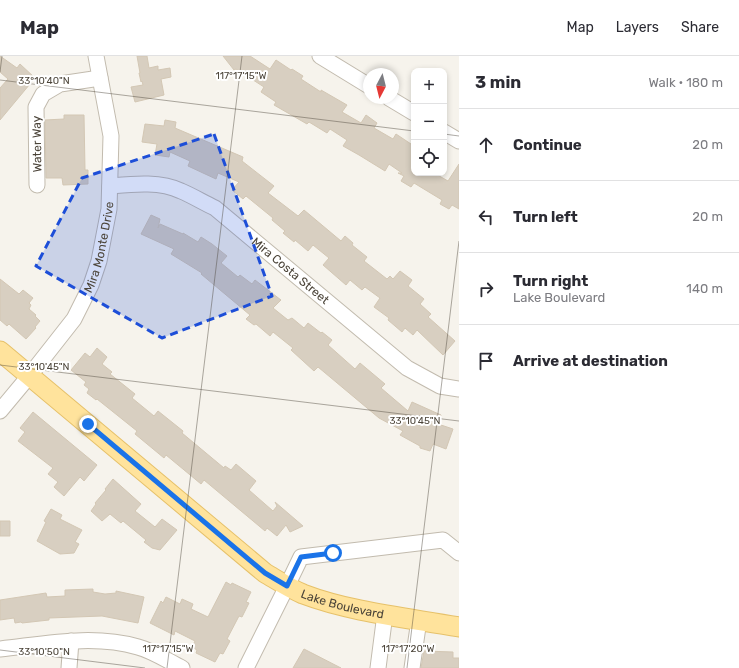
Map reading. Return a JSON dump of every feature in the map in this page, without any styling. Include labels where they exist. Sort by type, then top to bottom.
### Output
[{"type":"main road","name":"Lake Boulevard","points":[[0,351],[265,573],[287,586],[305,594],[350,608],[459,627]]},
{"type":"street","name":"Mira Monte Drive","points":[[0,410],[74,319],[91,285],[99,261],[109,209],[111,136],[96,56]]},
{"type":"street","points":[[320,56],[363,82]]},
{"type":"street","name":"Water Way","points":[[37,185],[36,107],[43,94],[60,84],[100,78]]},
{"type":"street","points":[[399,104],[411,111]]},
{"type":"street","points":[[447,134],[459,141]]},
{"type":"street","name":"Mira Costa Street","points":[[110,186],[132,184],[160,185],[180,190],[215,208],[407,368],[440,386],[459,389]]},
{"type":"street","points":[[246,668],[301,557],[443,540],[459,553]]},
{"type":"street","points":[[378,668],[385,614]]},
{"type":"street","points":[[412,668],[419,620]]},
{"type":"street","points":[[69,668],[71,640]]},
{"type":"street","points":[[0,649],[71,640],[107,640],[139,647],[182,668]]},
{"type":"highlighted area","points":[[214,134],[272,296],[162,338],[36,266],[82,178]]},
{"type":"building","points":[[0,56],[17,68],[20,64],[35,78],[0,120],[0,88],[8,79],[0,72]]},
{"type":"building","points":[[137,56],[147,56],[149,68],[158,66],[158,70],[170,68],[171,77],[161,79],[164,95],[135,102],[131,87],[143,85],[139,73]]},
{"type":"building","points":[[223,56],[250,56],[270,69],[276,60],[291,70],[292,69],[303,76],[301,79],[321,92],[321,90],[347,105],[342,112],[361,123],[366,115],[377,123],[374,128],[393,139],[396,134],[411,144],[411,176],[439,176],[448,181],[459,164],[459,209],[452,205],[449,209],[440,204],[442,200],[414,183],[411,187],[401,181],[404,176],[398,173],[402,173],[389,164],[385,171],[343,146],[347,140],[330,129],[327,133],[309,122],[307,124],[274,105],[276,102],[261,92],[264,87],[236,69],[234,70]]},
{"type":"building","points":[[64,115],[84,115],[85,170],[88,170],[88,184],[63,185],[62,178],[46,178],[45,120],[64,119]]},
{"type":"building","points":[[165,120],[176,122],[175,128],[243,157],[242,161],[274,186],[268,193],[298,216],[304,210],[341,241],[345,236],[353,243],[352,245],[367,257],[364,261],[387,279],[390,276],[393,279],[400,271],[412,280],[408,286],[424,299],[420,304],[431,314],[428,317],[455,341],[443,355],[417,330],[413,335],[405,328],[402,332],[388,320],[389,318],[374,307],[380,298],[365,287],[362,290],[350,280],[346,285],[323,265],[329,258],[313,245],[308,251],[295,240],[294,242],[283,233],[285,231],[272,220],[273,218],[246,196],[243,199],[232,190],[239,182],[218,173],[216,179],[188,166],[190,161],[170,152],[169,157],[155,155],[157,144],[142,142],[145,124],[164,126]]},
{"type":"building","points":[[151,215],[160,219],[158,228],[160,224],[183,233],[198,242],[201,237],[212,244],[227,256],[221,263],[238,277],[240,275],[252,284],[255,280],[281,300],[273,308],[288,320],[292,318],[304,328],[308,323],[321,333],[322,332],[332,340],[328,345],[355,369],[360,363],[385,384],[381,388],[408,411],[412,402],[441,415],[438,424],[453,429],[446,449],[433,444],[430,451],[420,448],[420,446],[400,435],[403,431],[379,418],[318,367],[314,371],[291,350],[293,348],[273,332],[270,336],[256,324],[254,325],[246,319],[250,315],[201,274],[202,273],[171,254],[174,249],[141,234]]},
{"type":"building","points":[[0,279],[19,294],[23,290],[33,298],[29,303],[31,305],[29,309],[40,321],[26,339],[9,324],[7,326],[0,320]]},
{"type":"building","points":[[97,348],[107,357],[102,364],[112,372],[110,374],[135,394],[132,398],[154,416],[158,411],[183,431],[182,433],[224,468],[225,466],[231,470],[236,464],[256,481],[249,490],[273,511],[277,506],[275,502],[303,526],[290,532],[286,525],[277,536],[267,528],[265,531],[204,480],[201,484],[166,455],[164,458],[135,434],[137,431],[97,399],[96,400],[87,393],[89,389],[84,385],[86,382],[71,370],[85,353],[90,357]]},
{"type":"building","points":[[33,412],[97,465],[84,481],[80,477],[64,496],[54,487],[58,482],[48,474],[53,468],[18,441],[25,432],[20,428]]},
{"type":"building","points":[[113,479],[141,504],[135,511],[155,527],[162,519],[177,530],[160,550],[152,548],[144,542],[146,540],[123,521],[121,523],[110,514],[102,521],[91,511],[96,504],[95,503]]},
{"type":"building","points":[[51,509],[62,515],[60,519],[82,530],[75,542],[79,544],[74,553],[60,554],[37,541],[46,522],[44,521]]},
{"type":"building","points":[[0,521],[10,521],[10,536],[0,536]]},
{"type":"building","points":[[226,582],[231,585],[232,583],[251,592],[246,602],[249,603],[242,617],[239,616],[227,639],[230,641],[223,654],[220,653],[215,662],[196,653],[197,650],[192,647],[195,641],[175,631],[174,635],[150,623],[161,601],[163,603],[166,597],[180,604],[182,599],[193,604],[191,609],[208,617]]},
{"type":"building","points":[[93,589],[93,592],[105,594],[116,593],[116,591],[144,597],[138,623],[102,616],[49,618],[49,620],[22,623],[15,623],[14,618],[0,620],[0,600],[46,593],[47,597],[65,596],[65,590]]},
{"type":"building","points":[[304,649],[341,668],[293,668]]},
{"type":"building","points":[[424,651],[453,652],[453,658],[459,658],[459,668],[421,668]]},
{"type":"route","points":[[88,424],[265,573],[287,586],[301,557],[333,553]]}]
